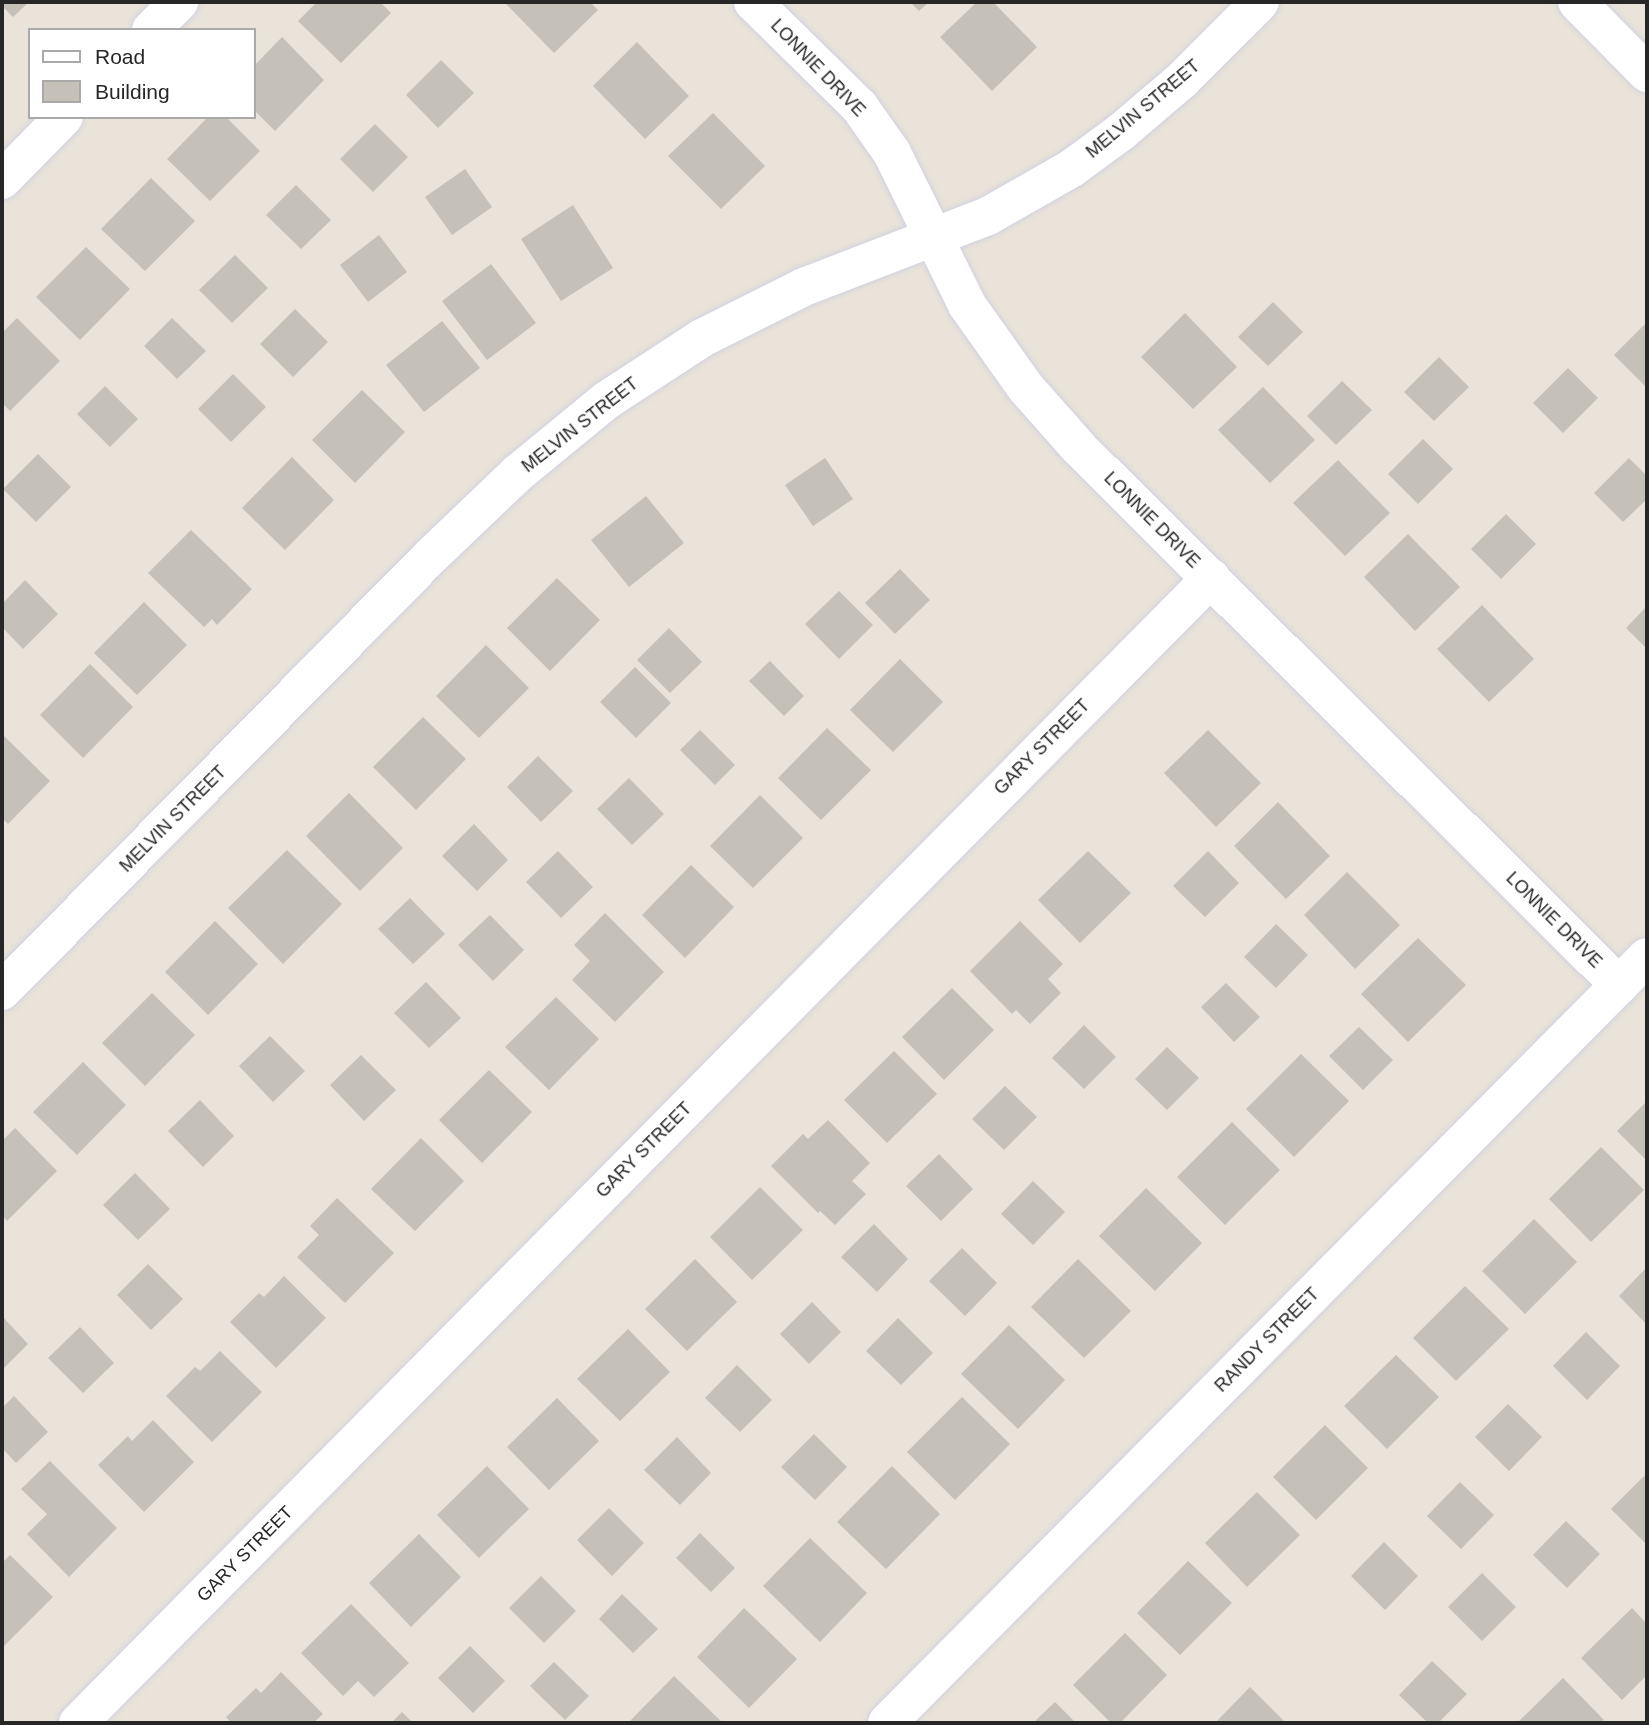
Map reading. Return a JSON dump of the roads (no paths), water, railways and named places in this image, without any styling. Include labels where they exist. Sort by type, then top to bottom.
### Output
[{"type":"street","points":[[153,28],[179,2]]},
{"type":"street","name":"LONNIE DRIVE","points":[[753,2],[859,106],[892,153],[967,305],[1026,388],[1079,449],[1619,985]]},
{"type":"street","name":"MELVIN STREET","points":[[2,991],[431,556],[518,473],[607,400],[702,338],[782,298],[1020,199],[1121,132],[1182,80],[1260,2]]},
{"type":"street","points":[[1577,2],[1647,74]]},
{"type":"street","points":[[2,180],[62,119]]},
{"type":"street","name":"GARY STREET","points":[[78,1723],[1211,578]]},
{"type":"street","name":"RANDY STREET","points":[[887,1723],[1647,957]]}]
